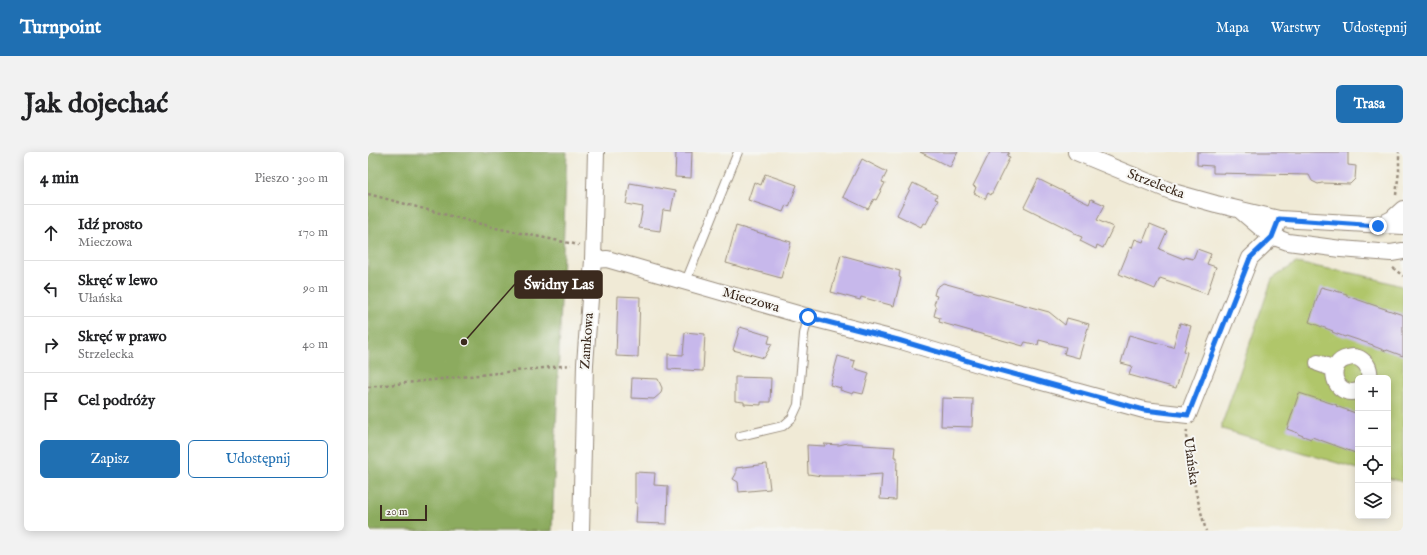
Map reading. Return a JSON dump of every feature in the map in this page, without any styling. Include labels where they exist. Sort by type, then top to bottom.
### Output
[{"type":"street","name":"Zamkowa","points":[[581,531],[585,364],[593,254],[596,152]]},
{"type":"street","name":"Strzelecka","points":[[1076,152],[1173,192],[1279,219],[1378,226],[1403,226]]},
{"type":"street","name":"Strzelecka","points":[[1239,209],[1272,237],[1288,242],[1341,249],[1399,253]]},
{"type":"street","points":[[1378,226],[1392,219],[1403,209]]},
{"type":"street","points":[[1188,415],[1250,258],[1272,237],[1279,219]]},
{"type":"street","name":"Mieczowa","points":[[593,254],[808,317],[898,340],[995,369],[1144,410],[1188,415]]},
{"type":"street","points":[[1355,391],[1349,392],[1339,387],[1334,376],[1335,369],[1339,362],[1346,358],[1357,358],[1366,364],[1369,375]]},
{"type":"street","points":[[1318,363],[1335,369]]},
{"type":"lane","points":[[686,281],[738,152]]},
{"type":"lane","points":[[740,436],[772,430],[783,426],[792,418],[798,405],[804,334],[808,317]]},
{"type":"path","points":[[368,194],[593,254]]},
{"type":"path","points":[[368,387],[585,364]]},
{"type":"path","name":"Ułańska","points":[[1188,415],[1186,436],[1196,493],[1206,531]]},
{"type":"green space","points":[[368,152],[567,152],[552,531],[368,531]]},
{"type":"green space","points":[[1296,263],[1362,275],[1401,286],[1403,288],[1403,482],[1391,479],[1391,375],[1355,375],[1355,468],[1222,429],[1222,424],[1272,279]]},
{"type":"building","points":[[676,152],[692,152],[691,178],[675,177]]},
{"type":"building","points":[[920,152],[958,152],[950,167]]},
{"type":"building","points":[[990,152],[1009,152],[1007,156],[1010,157],[991,195],[988,193],[985,199],[974,193],[976,187],[973,186]]},
{"type":"building","points":[[1197,152],[1348,152],[1348,165],[1356,166],[1355,179],[1350,184],[1318,184],[1312,181],[1309,175],[1213,173],[1213,166],[1197,165]]},
{"type":"building","points":[[862,159],[887,172],[882,182],[885,183],[876,200],[874,199],[868,209],[843,197]]},
{"type":"building","points":[[765,174],[797,185],[789,207],[786,205],[783,212],[748,200],[754,182],[761,185]]},
{"type":"building","points":[[1038,179],[1089,204],[1091,199],[1105,205],[1097,220],[1113,227],[1103,248],[1097,245],[1096,249],[1080,241],[1082,237],[1074,234],[1074,232],[1024,207]]},
{"type":"building","points":[[630,183],[675,191],[671,211],[663,210],[660,231],[639,228],[643,207],[626,204]]},
{"type":"building","points":[[913,183],[937,195],[935,199],[938,200],[926,224],[923,223],[921,227],[897,215]]},
{"type":"building","points":[[1150,224],[1167,231],[1159,249],[1184,259],[1185,257],[1193,259],[1197,249],[1211,254],[1207,264],[1216,267],[1207,294],[1160,278],[1155,289],[1119,274],[1130,247],[1132,248],[1135,239],[1143,242]]},
{"type":"building","points":[[736,226],[791,242],[781,278],[726,263]]},
{"type":"building","points":[[841,255],[900,271],[899,277],[901,278],[894,306],[861,297],[860,300],[831,292]]},
{"type":"building","points":[[943,283],[1049,312],[1065,325],[1067,318],[1089,324],[1079,358],[1064,354],[1066,347],[1039,340],[1038,345],[1025,342],[1023,346],[939,322],[940,318],[934,316],[936,308],[934,304],[937,296],[934,295],[936,288]]},
{"type":"building","points":[[1321,287],[1347,294],[1347,296],[1403,315],[1403,356],[1346,336],[1345,337],[1309,322]]},
{"type":"building","points":[[618,296],[640,297],[638,357],[616,356]]},
{"type":"building","points":[[1180,323],[1191,326],[1184,351],[1187,352],[1176,388],[1129,375],[1132,366],[1121,363],[1129,335],[1173,347]]},
{"type":"building","points":[[740,327],[770,336],[768,343],[772,344],[764,358],[733,350]]},
{"type":"building","points":[[685,332],[705,334],[703,371],[668,369],[668,354],[683,355]]},
{"type":"building","points":[[838,356],[855,361],[853,368],[869,373],[863,394],[854,392],[853,394],[840,390],[841,388],[830,385]]},
{"type":"building","points":[[735,377],[771,378],[770,402],[761,402],[761,405],[744,404],[744,402],[735,401]]},
{"type":"building","points":[[632,378],[658,379],[662,388],[661,393],[654,399],[631,398]]},
{"type":"building","points":[[1299,393],[1337,405],[1336,406],[1355,413],[1355,453],[1312,437],[1311,439],[1287,429]]},
{"type":"building","points":[[942,398],[973,399],[972,427],[941,426]]},
{"type":"building","points":[[847,443],[895,447],[894,457],[897,457],[896,500],[880,499],[882,474],[822,476],[808,474],[807,445],[825,446],[824,444],[839,445]]},
{"type":"building","points":[[767,464],[770,489],[739,492],[738,482],[733,479],[736,474],[736,468]]},
{"type":"building","points":[[635,472],[655,473],[654,485],[668,486],[667,524],[636,523],[637,503],[635,503]]},
{"type":"place","name":"Świdny Las","points":[[464,342]]},
{"type":"route","points":[[808,317],[898,340],[995,369],[1144,410],[1188,415],[1221,328],[1250,258],[1272,237],[1279,219],[1378,226]]}]
